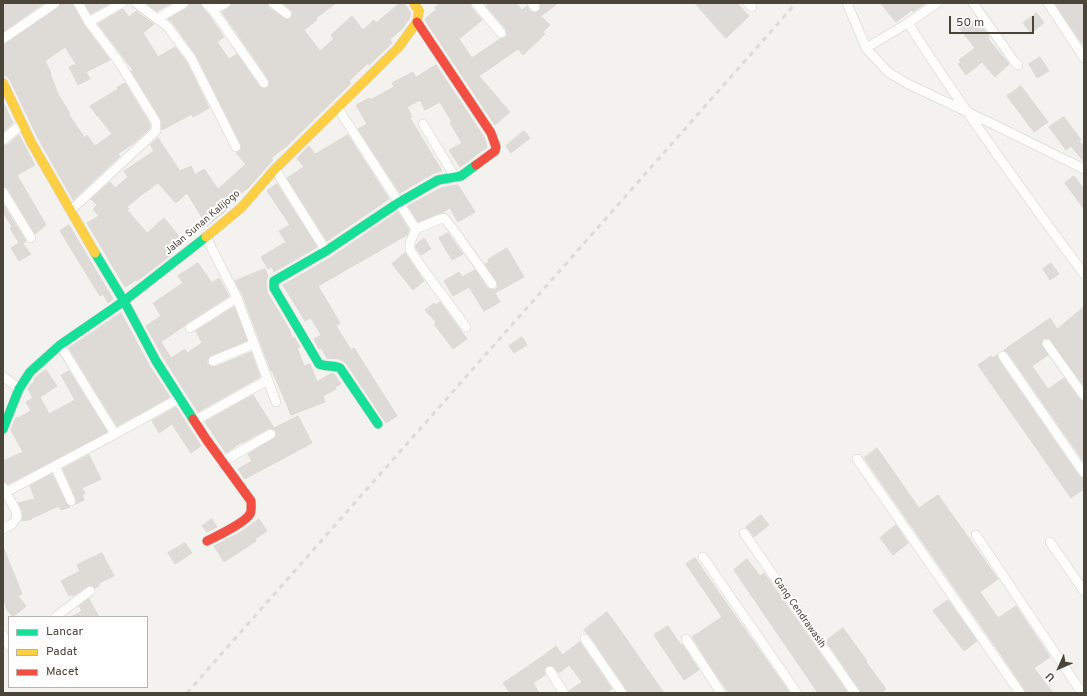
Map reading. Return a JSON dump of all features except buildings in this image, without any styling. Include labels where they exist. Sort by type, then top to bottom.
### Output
[{"type":"street","points":[[3,39],[55,3]]},
{"type":"street","points":[[70,211],[156,131],[156,122],[119,62],[89,22],[78,3]]},
{"type":"street","points":[[89,22],[122,3]]},
{"type":"street","points":[[136,3],[167,26],[191,58],[236,147]]},
{"type":"street","points":[[158,18],[184,3]]},
{"type":"street","points":[[206,3],[213,10],[264,83]]},
{"type":"street","points":[[213,10],[226,3]]},
{"type":"street","points":[[273,3],[287,14]]},
{"type":"street","points":[[416,7],[425,3]]},
{"type":"street","points":[[476,3],[501,33]]},
{"type":"street","points":[[847,3],[866,48],[888,72],[908,84],[1084,169]]},
{"type":"street","points":[[866,48],[908,23],[937,3]]},
{"type":"street","points":[[973,3],[1018,65]]},
{"type":"street","points":[[1048,3],[1084,58]]},
{"type":"street","name":"Jalan Sunan Kalijogo","points":[[3,429],[19,389],[30,372],[60,345],[124,300],[241,208],[276,169],[398,48],[417,22],[416,7]]},
{"type":"street","points":[[378,424],[340,368],[337,366],[326,367],[319,364],[274,288],[274,281],[326,251],[438,180],[461,176],[492,155],[495,151],[496,147],[491,133],[417,22]]},
{"type":"street","points":[[908,23],[966,112],[1084,274]]},
{"type":"street","points":[[3,83],[31,142],[70,211],[124,300],[156,361],[194,421],[250,501],[250,514],[243,520],[207,541]]},
{"type":"street","points":[[337,107],[398,204],[416,229]]},
{"type":"street","points":[[3,140],[22,124]]},
{"type":"street","points":[[423,124],[455,177]]},
{"type":"street","points":[[276,169],[326,251]]},
{"type":"street","points":[[3,192],[31,238]]},
{"type":"street","points":[[466,327],[410,250],[410,243],[416,229],[444,218],[492,284]]},
{"type":"street","points":[[206,237],[237,298],[276,402]]},
{"type":"street","points":[[190,328],[237,298]]},
{"type":"street","points":[[213,361],[254,344]]},
{"type":"street","points":[[1047,344],[1084,396]]},
{"type":"street","points":[[60,345],[115,434]]},
{"type":"street","points":[[1003,356],[1084,473]]},
{"type":"street","points":[[3,376],[19,389]]},
{"type":"street","points":[[194,421],[268,380]]},
{"type":"street","points":[[3,529],[12,524],[17,517],[16,511],[4,489],[55,466],[180,398]]},
{"type":"street","points":[[222,462],[271,434]]},
{"type":"street","points":[[857,459],[1020,693]]},
{"type":"street","points":[[55,466],[71,501]]},
{"type":"street","name":"Gang Cendrawasih","points":[[744,533],[855,693]]},
{"type":"street","points":[[976,535],[1082,693]]},
{"type":"street","points":[[1050,542],[1084,591]]},
{"type":"street","points":[[703,557],[796,693]]},
{"type":"street","points":[[57,616],[90,591]]},
{"type":"street","points":[[3,635],[8,644]]},
{"type":"street","points":[[585,639],[622,693]]},
{"type":"street","points":[[686,639],[721,693]]},
{"type":"street","points":[[550,671],[564,693]]},
{"type":"railway","points":[[187,693],[796,3]]},
{"type":"traffic: fast","points":[[378,424],[340,368],[319,364],[274,288],[274,281],[326,251],[398,203],[438,180],[461,176],[476,165]]},
{"type":"traffic: fast","points":[[3,429],[19,389],[30,372],[60,345],[124,301],[206,237]]},
{"type":"traffic: fast","points":[[95,253],[124,301],[156,361],[193,419]]},
{"type":"traffic: slow","points":[[206,237],[241,208],[275,169],[398,48],[417,22],[419,11],[414,3]]},
{"type":"traffic: slow","points":[[3,83],[31,142],[95,253]]},
{"type":"traffic: jam","points":[[417,22],[491,133],[496,147],[495,151],[476,165]]},
{"type":"traffic: jam","points":[[193,419],[251,501],[251,511],[247,518],[207,541]]}]
